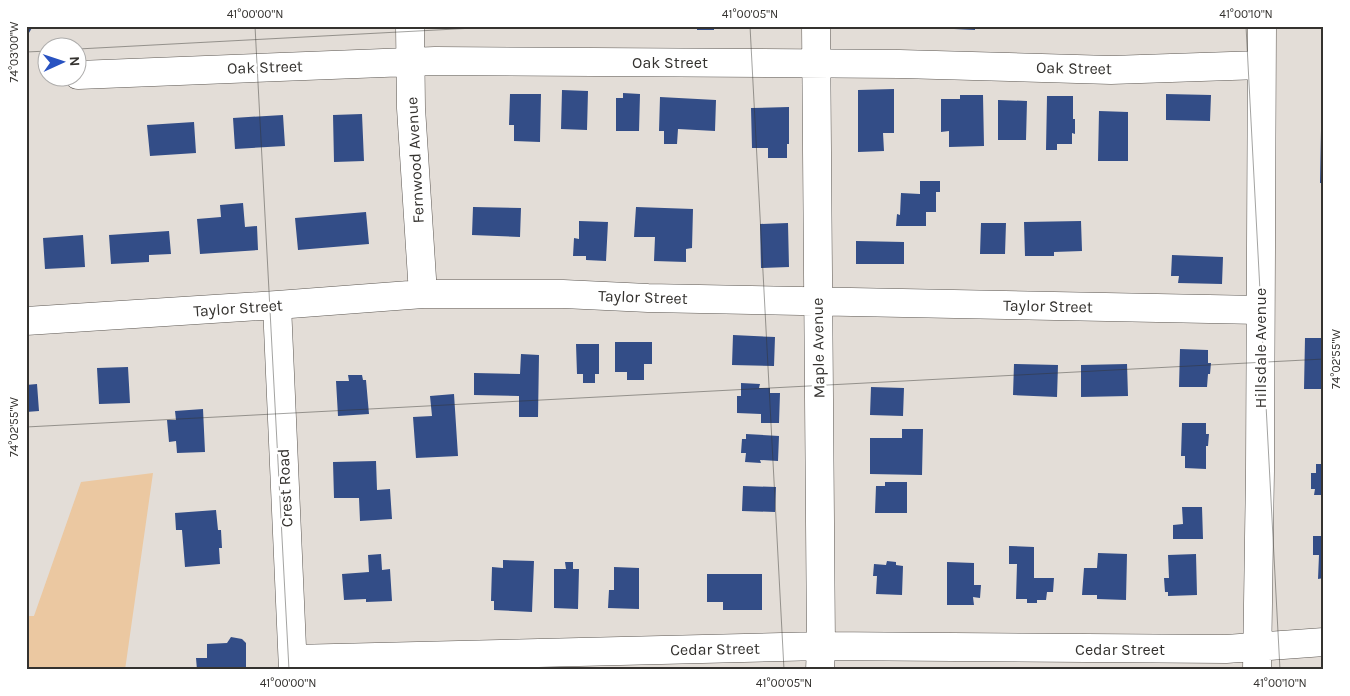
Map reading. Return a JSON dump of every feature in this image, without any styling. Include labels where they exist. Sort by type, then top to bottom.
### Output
[{"type":"street","name":"Fernwood Avenue","points":[[410,26],[411,108],[423,294]]},
{"type":"street","name":"Maple Avenue","points":[[816,26],[821,658]]},
{"type":"street","name":"Hillsdale Avenue","points":[[1258,659],[1262,26]]},
{"type":"street","name":"Oak Street","points":[[88,75],[410,61],[816,63],[1111,70],[1261,65]]},
{"type":"street","name":"Taylor Street","points":[[26,321],[423,294],[562,294],[648,298],[1260,310]]},
{"type":"street","name":"Crest Road","points":[[277,305],[293,664]]},
{"type":"street","name":"Cedar Street","points":[[293,664],[821,658],[1226,650],[1258,659],[1292,643],[1324,642]]},
{"type":"shaded area","points":[[153,473],[125,670],[26,670],[26,616],[34,616],[81,482]]},
{"type":"building","points":[[26,26],[33,26],[26,38]]},
{"type":"building","points":[[655,26],[667,26],[667,29],[655,29]]},
{"type":"building","points":[[697,26],[714,26],[714,30],[697,30]]},
{"type":"building","points":[[955,26],[975,26],[975,30],[954,29]]},
{"type":"building","points":[[894,89],[894,133],[883,133],[884,151],[858,152],[858,90]]},
{"type":"building","points":[[562,90],[588,91],[587,130],[561,129]]},
{"type":"building","points":[[623,93],[640,94],[639,131],[616,131],[616,98],[623,98]]},
{"type":"building","points":[[510,94],[541,94],[540,142],[514,141],[514,125],[509,125]]},
{"type":"building","points":[[1166,94],[1211,95],[1210,121],[1166,120]]},
{"type":"building","points":[[960,95],[983,95],[984,146],[949,147],[949,131],[941,132],[941,99],[960,99]]},
{"type":"building","points":[[1047,96],[1073,96],[1075,134],[1072,133],[1072,144],[1057,144],[1057,150],[1046,150]]},
{"type":"building","points":[[660,97],[716,100],[715,131],[678,129],[677,144],[664,144],[664,131],[659,131]]},
{"type":"building","points":[[998,100],[1027,101],[1026,140],[998,140]]},
{"type":"building","points":[[789,107],[787,158],[768,158],[768,148],[752,148],[751,108]]},
{"type":"building","points":[[1099,111],[1128,112],[1128,161],[1098,161]]},
{"type":"building","points":[[362,114],[364,161],[334,162],[333,115]]},
{"type":"building","points":[[283,115],[285,146],[235,149],[233,118]]},
{"type":"building","points":[[194,122],[196,153],[150,156],[147,125]]},
{"type":"building","points":[[1321,131],[1324,131],[1324,183],[1320,183]]},
{"type":"building","points":[[920,181],[940,181],[940,192],[936,192],[936,212],[926,212],[926,226],[896,226],[897,214],[900,215],[901,193],[920,194]]},
{"type":"building","points":[[243,203],[245,227],[257,226],[258,250],[200,254],[197,219],[221,217],[220,205]]},
{"type":"building","points":[[473,207],[521,208],[520,237],[472,235]]},
{"type":"building","points":[[636,207],[693,209],[692,248],[686,249],[686,262],[654,261],[655,237],[634,237]]},
{"type":"building","points":[[366,212],[369,244],[298,250],[295,218]]},
{"type":"building","points":[[579,221],[608,222],[606,261],[586,260],[586,256],[573,256],[574,238],[579,239]]},
{"type":"building","points":[[1081,221],[1082,251],[1054,252],[1054,256],[1025,256],[1024,222]]},
{"type":"building","points":[[788,223],[789,267],[761,268],[760,224]]},
{"type":"building","points":[[981,223],[1006,223],[1005,254],[980,254]]},
{"type":"building","points":[[169,231],[171,254],[149,255],[149,262],[111,264],[109,235]]},
{"type":"building","points":[[83,235],[85,267],[45,269],[43,238]]},
{"type":"building","points":[[856,241],[904,242],[904,264],[856,264]]},
{"type":"building","points":[[1322,253],[1324,253],[1324,292],[1321,292]]},
{"type":"building","points":[[1172,255],[1223,257],[1222,284],[1178,283],[1179,276],[1171,276]]},
{"type":"building","points":[[733,335],[775,337],[774,366],[732,365]]},
{"type":"building","points":[[1305,338],[1324,338],[1324,389],[1304,389]]},
{"type":"building","points":[[615,342],[652,342],[652,364],[644,364],[644,380],[627,380],[627,372],[615,372]]},
{"type":"building","points":[[576,344],[599,344],[599,374],[595,374],[595,383],[583,383],[583,374],[577,374]]},
{"type":"building","points":[[1180,349],[1208,350],[1208,363],[1211,363],[1207,387],[1179,387]]},
{"type":"building","points":[[521,354],[539,355],[538,417],[519,417],[519,396],[474,395],[474,373],[520,374]]},
{"type":"building","points":[[1014,364],[1058,365],[1057,397],[1013,395]]},
{"type":"building","points":[[1127,364],[1128,396],[1081,397],[1081,365]]},
{"type":"building","points":[[128,367],[130,403],[99,404],[97,368]]},
{"type":"building","points":[[348,375],[362,375],[363,380],[366,380],[369,414],[338,416],[336,381],[349,381]]},
{"type":"building","points":[[741,383],[760,384],[759,388],[770,388],[770,393],[780,393],[779,423],[761,423],[761,414],[737,413],[737,396],[741,396]]},
{"type":"building","points":[[37,384],[39,411],[26,412],[26,385]]},
{"type":"building","points":[[871,387],[904,388],[903,416],[870,415]]},
{"type":"building","points":[[454,394],[458,456],[416,458],[413,417],[432,416],[430,396]]},
{"type":"building","points":[[203,409],[205,452],[177,453],[176,441],[169,442],[167,420],[176,420],[175,411]]},
{"type":"building","points":[[1182,423],[1206,423],[1206,434],[1209,434],[1208,446],[1206,446],[1206,469],[1185,468],[1185,456],[1181,456]]},
{"type":"building","points":[[902,429],[923,429],[922,475],[870,474],[870,438],[902,438]]},
{"type":"building","points":[[746,434],[779,436],[778,461],[760,460],[761,463],[745,462],[746,453],[741,453],[742,439],[746,439]]},
{"type":"building","points":[[1321,453],[1324,453],[1324,495],[1314,495],[1315,489],[1311,489],[1311,473],[1316,473],[1316,464],[1321,464]]},
{"type":"building","points":[[376,461],[377,490],[390,489],[392,519],[360,521],[359,498],[334,498],[333,462]]},
{"type":"building","points":[[885,482],[907,482],[907,513],[875,513],[876,486],[885,486]]},
{"type":"building","points":[[743,486],[776,487],[775,512],[742,511]]},
{"type":"building","points":[[1182,507],[1202,507],[1203,539],[1173,539],[1173,525],[1183,524]]},
{"type":"building","points":[[216,510],[218,530],[221,530],[222,548],[219,548],[220,564],[185,567],[182,530],[176,530],[175,513]]},
{"type":"building","points":[[1313,536],[1324,536],[1324,578],[1318,579],[1319,555],[1313,555]]},
{"type":"building","points":[[1009,546],[1034,547],[1034,578],[1054,578],[1053,592],[1047,592],[1046,600],[1037,600],[1037,603],[1027,603],[1027,599],[1016,599],[1017,564],[1009,564]]},
{"type":"building","points":[[1098,553],[1127,554],[1126,600],[1097,599],[1097,595],[1082,595],[1084,568],[1097,568]]},
{"type":"building","points":[[381,554],[382,570],[390,569],[392,601],[366,602],[366,599],[344,600],[342,574],[369,572],[368,555]]},
{"type":"building","points":[[1196,554],[1197,595],[1168,596],[1168,592],[1165,592],[1164,578],[1169,578],[1168,555]]},
{"type":"building","points":[[503,560],[534,561],[532,612],[494,610],[494,601],[491,601],[492,567],[503,568]]},
{"type":"building","points":[[887,561],[896,562],[896,565],[903,566],[902,595],[876,594],[877,576],[873,576],[874,564],[886,565]]},
{"type":"building","points":[[565,562],[573,562],[573,569],[579,569],[578,609],[554,608],[554,569],[566,569]]},
{"type":"building","points":[[947,562],[974,563],[974,585],[981,585],[980,598],[973,597],[974,605],[947,605]]},
{"type":"building","points":[[614,567],[639,568],[639,609],[608,608],[609,590],[614,590]]},
{"type":"building","points":[[707,574],[762,574],[762,610],[723,610],[723,602],[707,602]]},
{"type":"building","points":[[231,637],[242,639],[246,643],[246,670],[197,670],[196,658],[207,658],[207,644],[227,643]]}]
